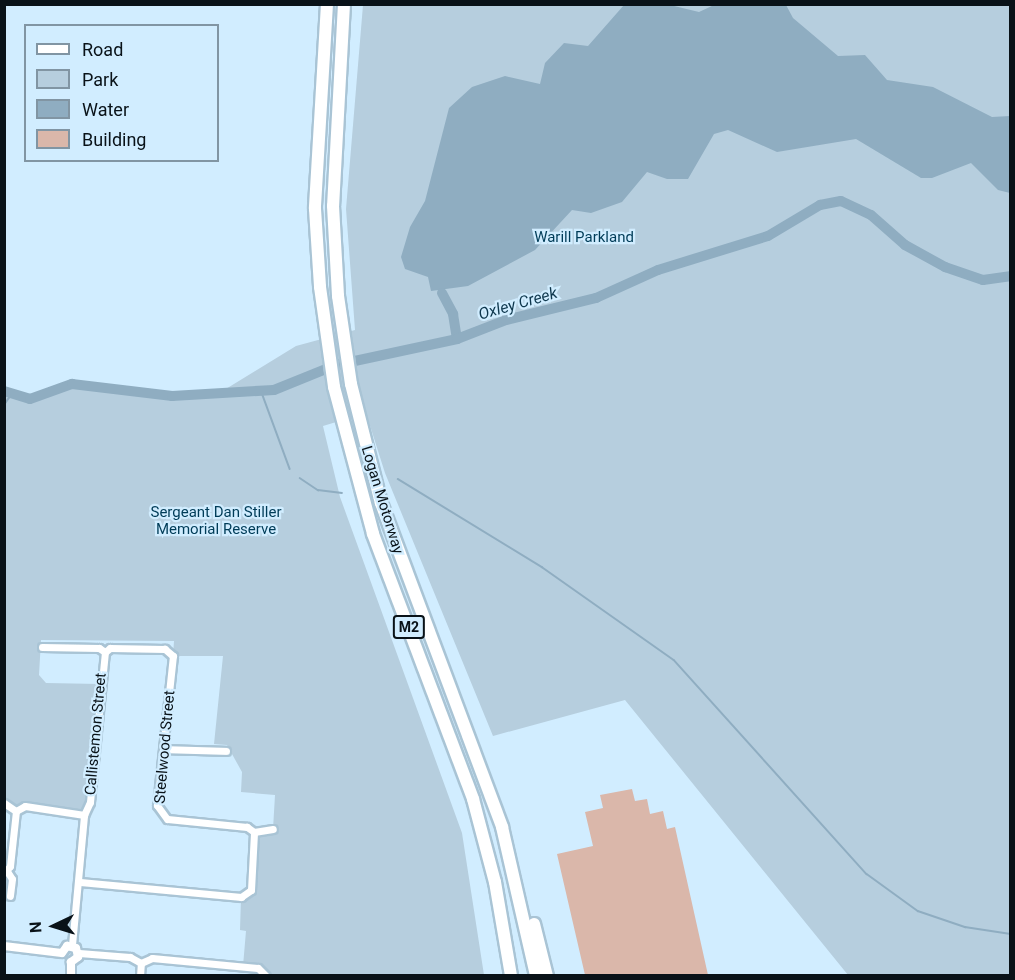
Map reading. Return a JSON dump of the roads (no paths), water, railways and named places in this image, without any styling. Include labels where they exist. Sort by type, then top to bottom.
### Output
[{"type":"highway","name":"Logan Motorway","points":[[327,4],[315,172],[326,336],[341,421],[373,534],[473,799],[495,882],[511,975]]},
{"type":"highway","name":"Logan Motorway","points":[[344,4],[333,164],[343,333],[358,418],[381,503],[479,759],[518,885],[536,975]]},
{"type":"highway","points":[[518,885],[526,896],[547,975]]},
{"type":"street","points":[[42,647],[99,648],[105,652]]},
{"type":"street","name":"Steelwood Street","points":[[105,652],[110,648],[165,649],[173,656],[160,813],[166,819],[247,826],[254,832],[273,829]]},
{"type":"street","name":"Callistemon Street","points":[[72,945],[80,882],[84,815],[90,802],[105,652]]},
{"type":"street","points":[[164,749],[225,751]]},
{"type":"street","points":[[4,803],[16,811]]},
{"type":"street","points":[[16,811],[25,806],[84,815]]},
{"type":"street","points":[[10,896],[12,879],[6,872],[16,811]]},
{"type":"street","points":[[80,882],[241,897],[251,890],[254,832]]},
{"type":"street","points":[[4,946],[62,952],[72,945],[79,953],[130,957],[141,963]]},
{"type":"street","points":[[62,952],[71,962]]},
{"type":"street","points":[[71,975],[71,962],[79,953]]},
{"type":"street","points":[[141,963],[152,958],[251,967],[266,975]]},
{"type":"street","points":[[140,975],[141,963]]},
{"type":"water","points":[[624,5],[670,5],[699,12],[714,5],[786,5],[793,18],[838,56],[865,55],[887,80],[933,87],[992,117],[1010,116],[1010,193],[998,190],[971,163],[932,178],[921,178],[856,139],[777,152],[728,130],[714,134],[688,179],[667,179],[647,172],[622,202],[591,213],[572,210],[535,250],[468,286],[431,291],[428,277],[405,269],[401,257],[410,227],[425,201],[449,108],[472,87],[505,76],[540,84],[545,63],[564,43],[588,46]]},
{"type":"waterway","name":"Oxley Creek","points":[[4,391],[30,399],[72,384],[172,396],[274,390],[336,365],[457,339],[506,320],[596,298],[658,270],[768,236],[820,205],[841,201],[871,215],[905,245],[945,267],[983,280],[1010,276]]},
{"type":"waterway","points":[[442,293],[453,314],[457,339]]},
{"type":"waterway","points":[[261,390],[290,469]]},
{"type":"waterway","points":[[4,405],[11,395]]},
{"type":"waterway","points":[[300,478],[318,490],[342,493]]},
{"type":"waterway","points":[[398,479],[542,567],[674,660],[867,874],[918,911],[965,927],[1010,934]]},
{"type":"park label","name":"Warill Parkland","points":[[584,238]]},
{"type":"park label","name":"Sergeant Dan Stiller Memorial Reserve","points":[[216,520]]}]
